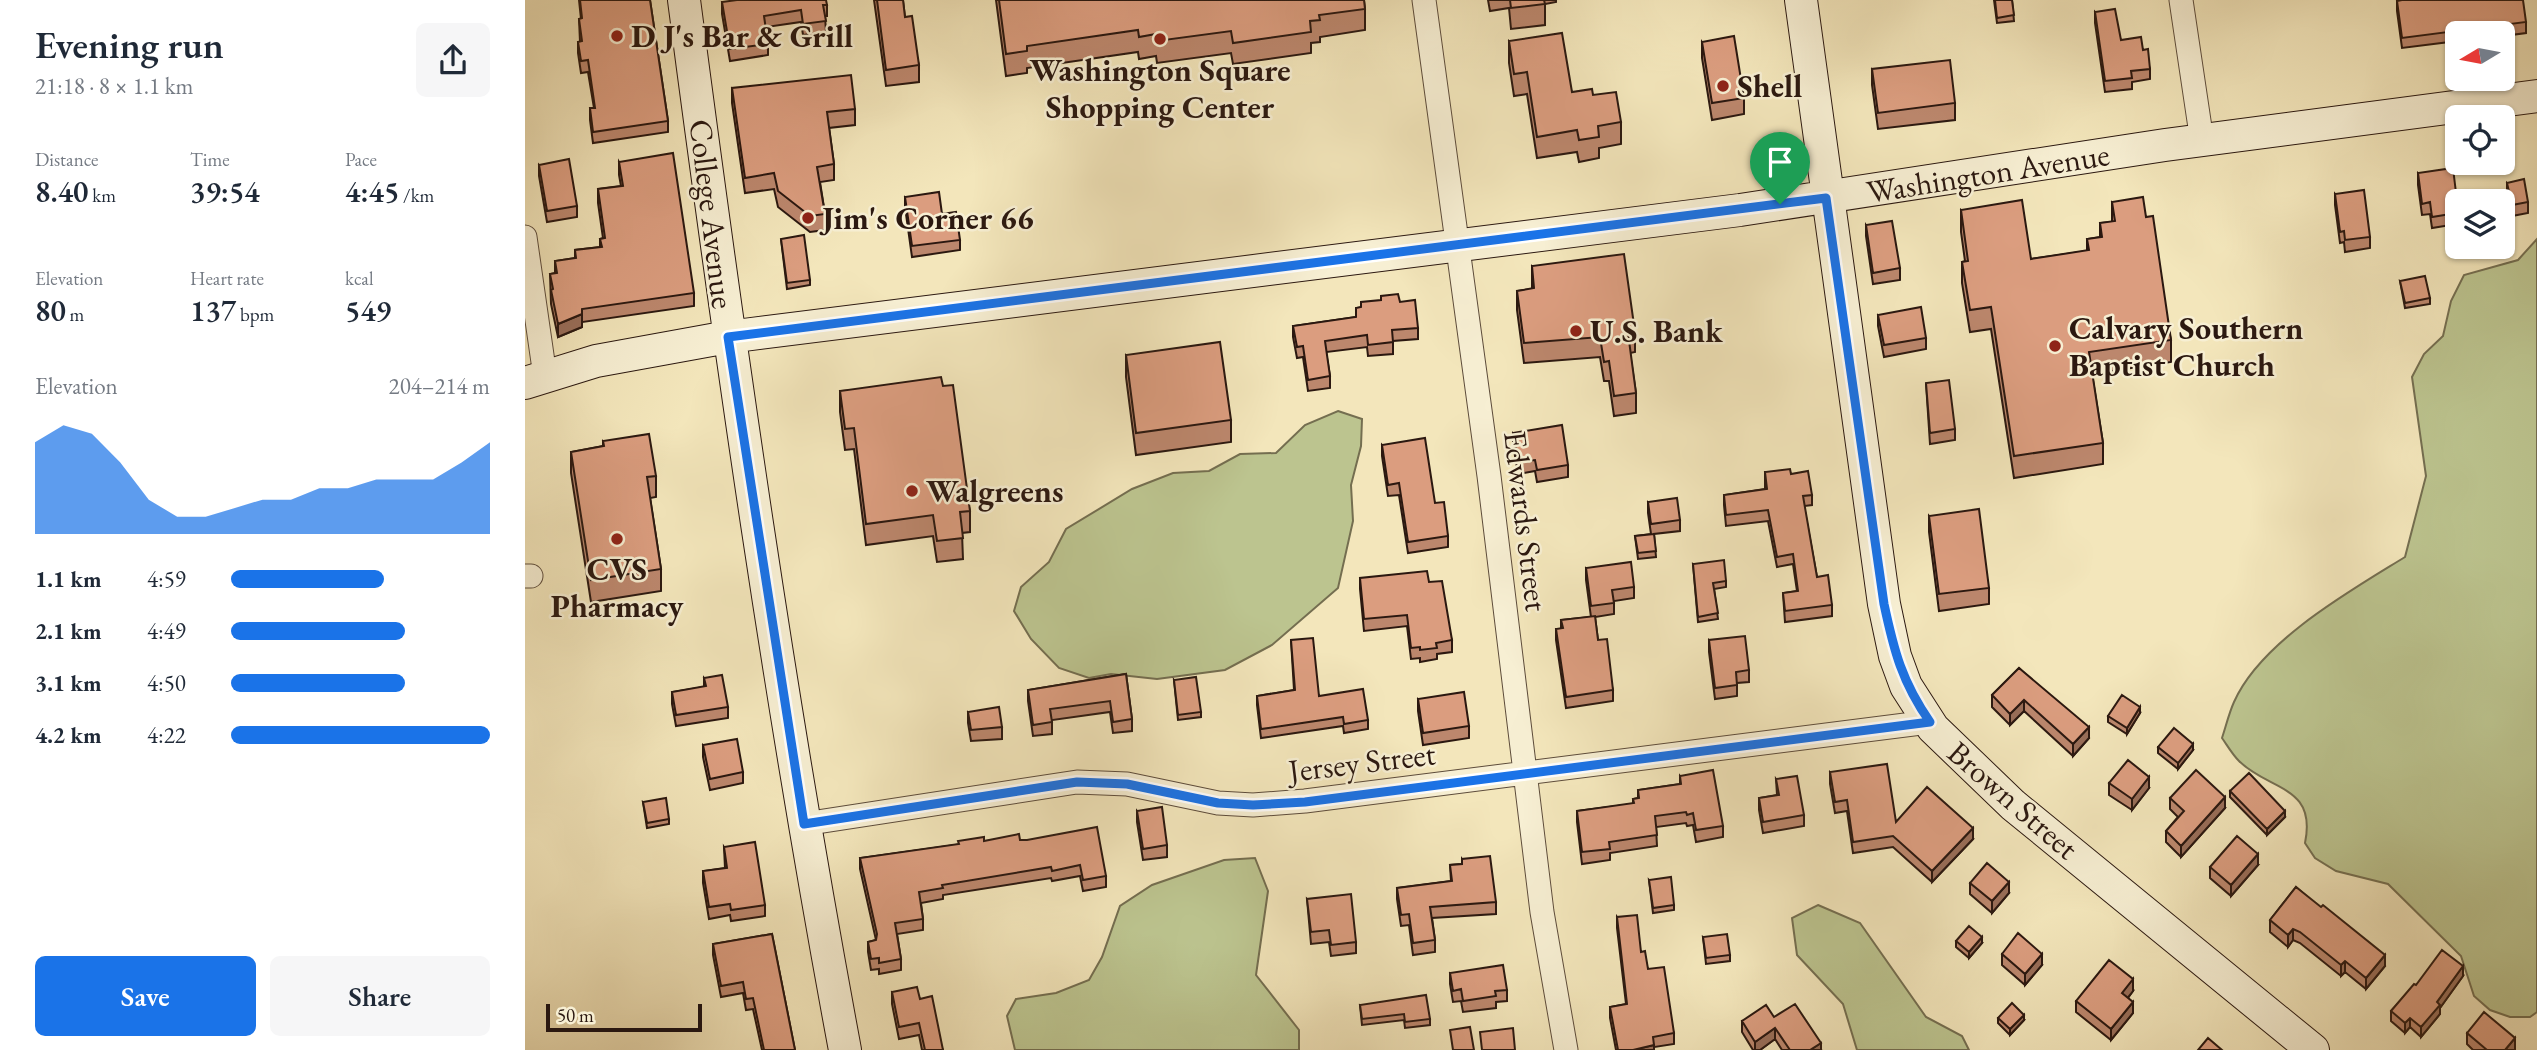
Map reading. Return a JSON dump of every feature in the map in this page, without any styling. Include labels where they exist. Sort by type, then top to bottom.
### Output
[{"type":"main road","name":"College Avenue","points":[[684,0],[728,337],[804,824],[845,1050]]},
{"type":"main road","name":"Brown Street","points":[[1801,0],[1826,198],[1884,604],[1895,656],[1906,686],[1930,722],[2013,806],[2313,1050]]},
{"type":"main road","name":"Washington Avenue","points":[[535,379],[657,348],[728,337],[1826,198],[2202,141],[2537,96]]},
{"type":"street","name":"Edwards Street","points":[[1424,0],[1542,912],[1566,1050]]},
{"type":"street","points":[[2182,0],[2202,141]]},
{"type":"street","points":[[525,237],[535,379]]},
{"type":"street","name":"Jersey Street","points":[[804,824],[1077,782],[1127,784],[1218,803],[1253,805],[1526,774],[1930,722]]},
{"type":"green space","points":[[2537,239],[2537,1012],[2530,1017],[2510,1017],[2490,1010],[2474,996],[2461,956],[2388,884],[2336,871],[2315,858],[2305,843],[2307,824],[2304,810],[2297,799],[2251,771],[2236,758],[2222,738],[2234,702],[2264,658],[2309,619],[2405,557],[2426,476],[2412,377],[2424,354],[2443,336],[2451,301],[2464,275],[2518,260]]},
{"type":"green space","points":[[1338,411],[1362,419],[1361,446],[1351,485],[1353,521],[1338,588],[1272,645],[1225,670],[1157,679],[1111,674],[1089,678],[1059,668],[1031,639],[1014,611],[1021,587],[1049,562],[1066,529],[1132,489],[1173,473],[1209,471],[1240,454],[1276,453],[1305,425]]},
{"type":"green space","points":[[1255,858],[1268,891],[1256,975],[1299,1030],[1299,1050],[1015,1050],[1007,1016],[1016,999],[1056,993],[1089,980],[1102,957],[1120,906],[1152,885],[1224,860]]},
{"type":"green space","points":[[1818,905],[1860,923],[1926,1017],[1962,1036],[1969,1050],[1857,1050],[1843,1004],[1797,955],[1792,918]]},
{"type":"building","points":[[580,0],[650,0],[668,121],[593,132],[590,108],[595,108],[588,60],[581,61],[578,42],[582,41]]},
{"type":"building","points":[[826,0],[827,5],[823,5],[826,21],[803,24],[801,10],[764,16],[768,44],[730,49],[722,2]]},
{"type":"building","points":[[877,0],[903,0],[905,17],[912,16],[919,65],[886,70]]},
{"type":"building","name":"Washington Square Shopping Center","points":[[999,0],[1364,0],[1365,9],[1319,15],[1320,20],[1310,21],[1311,32],[1233,43],[1231,31],[1157,41],[1156,34],[1139,37],[1138,30],[1027,46],[1027,51],[1006,54]]},
{"type":"building","points":[[1510,0],[1544,0],[1545,4],[1511,8]]},
{"type":"building","points":[[1995,0],[2012,0],[2014,15],[1997,18]]},
{"type":"building","points":[[2523,0],[2526,22],[2445,21],[2445,32],[2402,38],[2397,1]]},
{"type":"building","points":[[2115,9],[2121,40],[2141,37],[2143,50],[2148,49],[2150,69],[2131,71],[2132,78],[2105,81],[2095,12]]},
{"type":"building","points":[[1562,33],[1572,92],[1592,89],[1593,95],[1616,92],[1621,122],[1598,126],[1599,137],[1579,140],[1577,130],[1537,137],[1527,72],[1514,74],[1509,41]]},
{"type":"building","name":"Shell","points":[[1734,36],[1744,98],[1712,103],[1702,42]]},
{"type":"building","points":[[1950,60],[1955,103],[1878,113],[1872,69]]},
{"type":"building","points":[[851,75],[855,109],[827,112],[834,164],[817,167],[825,214],[810,216],[778,191],[774,173],[745,178],[732,88]]},
{"type":"building","points":[[673,153],[694,293],[582,309],[582,314],[558,324],[550,274],[557,273],[555,261],[576,258],[575,250],[602,247],[600,239],[605,238],[598,189],[623,186],[619,162]]},
{"type":"building","points":[[569,159],[577,206],[547,211],[539,165]]},
{"type":"building","points":[[2445,169],[2445,175],[2454,175],[2456,189],[2445,189],[2445,215],[2432,217],[2430,202],[2422,204],[2418,173]]},
{"type":"building","points":[[2524,179],[2528,202],[2515,204],[2515,189],[2508,189],[2507,183]]},
{"type":"building","points":[[2364,190],[2370,237],[2345,240],[2344,231],[2340,232],[2335,194]]},
{"type":"building","points":[[939,192],[942,214],[956,212],[960,240],[912,246],[905,197]]},
{"type":"building","name":"Calvary Southern Baptist Church","points":[[2143,197],[2146,217],[2153,216],[2171,340],[2089,352],[2103,443],[2014,456],[1991,307],[1970,310],[1962,262],[1968,261],[1961,210],[2022,200],[2031,259],[2089,250],[2087,239],[2102,237],[2100,223],[2115,221],[2112,202]]},
{"type":"building","points":[[1892,221],[1900,268],[1873,273],[1866,225]]},
{"type":"building","name":"Jim's Corner 66","points":[[804,235],[810,280],[787,283],[781,239]]},
{"type":"building","name":"U.S. Bank","points":[[1624,254],[1635,332],[1628,333],[1636,393],[1614,396],[1609,361],[1604,362],[1600,337],[1524,343],[1517,291],[1534,288],[1532,266]]},
{"type":"building","points":[[2425,276],[2430,298],[2405,303],[2400,281]]},
{"type":"building","points":[[1398,294],[1400,302],[1415,300],[1418,328],[1392,330],[1393,342],[1368,345],[1367,335],[1325,341],[1330,376],[1308,380],[1303,346],[1297,347],[1293,326],[1356,317],[1356,308],[1361,307],[1361,302],[1381,300],[1381,296]]},
{"type":"building","points":[[1921,307],[1926,338],[1884,345],[1878,315]]},
{"type":"building","points":[[1220,342],[1231,420],[1136,433],[1126,355]]},
{"type":"building","name":"Walgreens","points":[[941,377],[943,386],[953,385],[970,511],[960,512],[963,538],[937,541],[933,515],[866,524],[854,428],[845,429],[840,391]]},
{"type":"building","points":[[1949,380],[1955,429],[1930,433],[1926,383]]},
{"type":"building","points":[[1562,425],[1568,465],[1537,470],[1535,460],[1518,462],[1513,433]]},
{"type":"building","name":"CVS Pharmacy","points":[[649,434],[656,476],[647,477],[661,569],[591,580],[571,452],[604,446],[603,441]]},
{"type":"building","points":[[1425,438],[1435,503],[1444,502],[1448,536],[1408,542],[1399,483],[1388,485],[1382,445]]},
{"type":"building","points":[[1790,469],[1791,474],[1808,471],[1812,495],[1803,496],[1817,577],[1828,575],[1832,605],[1785,611],[1783,593],[1798,591],[1793,554],[1777,557],[1768,510],[1726,515],[1724,495],[1767,489],[1765,472]]},
{"type":"building","points":[[1677,498],[1680,520],[1651,524],[1648,502]]},
{"type":"building","points":[[1979,509],[1989,588],[1939,594],[1929,516]]},
{"type":"building","points":[[1654,534],[1656,551],[1638,553],[1635,536]]},
{"type":"building","points":[[1724,560],[1726,581],[1713,583],[1718,613],[1698,617],[1693,564]]},
{"type":"building","points":[[1631,562],[1634,587],[1612,590],[1614,603],[1591,606],[1586,568]]},
{"type":"building","points":[[1427,571],[1429,582],[1442,581],[1452,640],[1436,643],[1437,648],[1420,650],[1420,647],[1411,648],[1407,615],[1364,619],[1360,578]]},
{"type":"building","points":[[1595,616],[1598,640],[1607,639],[1613,690],[1566,697],[1556,629],[1563,628],[1561,620]]},
{"type":"building","points":[[1745,636],[1749,670],[1736,672],[1737,685],[1715,688],[1709,640]]},
{"type":"building","points":[[1313,638],[1319,696],[1363,689],[1368,720],[1344,724],[1343,717],[1261,729],[1257,696],[1295,690],[1291,640]]},
{"type":"building","points":[[2019,668],[2089,727],[2073,744],[2024,700],[2010,714],[1992,695]]},
{"type":"building","points":[[1126,674],[1132,719],[1113,722],[1110,701],[1050,709],[1052,722],[1033,725],[1028,690]]},
{"type":"building","points":[[722,675],[728,707],[676,715],[672,692],[706,686],[704,678]]},
{"type":"building","points":[[1196,677],[1201,712],[1178,715],[1174,680]]},
{"type":"building","points":[[1464,692],[1469,726],[1423,733],[1418,699]]},
{"type":"building","points":[[2122,695],[2140,707],[2127,728],[2108,716]]},
{"type":"building","points":[[999,707],[1002,727],[971,730],[968,712]]},
{"type":"building","points":[[2174,728],[2193,744],[2178,763],[2158,747]]},
{"type":"building","points":[[737,739],[743,772],[710,779],[703,745]]},
{"type":"building","points":[[2128,760],[2149,777],[2132,799],[2109,783]]},
{"type":"building","points":[[1887,764],[1896,822],[1927,787],[1973,828],[1932,871],[1893,836],[1853,842],[1847,800],[1835,802],[1830,772]]},
{"type":"building","points":[[1713,770],[1723,826],[1696,830],[1693,813],[1655,816],[1657,835],[1609,842],[1610,849],[1582,852],[1577,811],[1634,803],[1633,799],[1639,798],[1638,790],[1681,784],[1680,776]]},
{"type":"building","points":[[2196,770],[2225,797],[2181,846],[2166,831],[2184,811],[2170,798]]},
{"type":"building","points":[[2249,773],[2285,811],[2267,829],[2230,791]]},
{"type":"building","points":[[1797,776],[1804,815],[1763,822],[1759,798],[1779,795],[1776,779]]},
{"type":"building","points":[[666,798],[669,819],[647,823],[643,802]]},
{"type":"building","points":[[1162,807],[1167,845],[1143,849],[1137,811]]},
{"type":"building","points":[[1097,827],[1106,876],[1083,880],[1080,865],[1052,871],[1051,867],[942,885],[943,888],[919,892],[923,919],[895,923],[901,959],[879,963],[879,958],[871,959],[868,942],[876,940],[877,934],[860,858],[959,844],[958,841],[984,837],[984,841],[1019,834],[1020,840],[1027,840]]},
{"type":"building","points":[[2237,836],[2258,854],[2231,885],[2210,867]]},
{"type":"building","points":[[755,842],[765,905],[731,910],[730,904],[709,907],[703,871],[727,868],[724,847]]},
{"type":"building","points":[[1490,856],[1496,902],[1430,907],[1435,940],[1413,943],[1409,914],[1401,915],[1397,888],[1452,881],[1450,865],[1462,864],[1462,859]]},
{"type":"building","points":[[1987,863],[2009,882],[1992,901],[1970,883]]},
{"type":"building","points":[[1671,877],[1674,905],[1653,908],[1649,880]]},
{"type":"building","points":[[2296,887],[2385,955],[2366,978],[2345,961],[2341,965],[2300,932],[2293,929],[2288,935],[2270,920]]},
{"type":"building","points":[[1351,894],[1356,942],[1331,945],[1329,930],[1311,932],[1307,899]]},
{"type":"building","points":[[1637,915],[1641,952],[1645,951],[1648,969],[1664,967],[1674,1033],[1653,1037],[1654,1045],[1618,1050],[1610,1007],[1627,1004],[1617,917]]},
{"type":"building","points":[[1969,926],[1982,937],[1969,952],[1956,941]]},
{"type":"building","points":[[2018,933],[2042,954],[2025,974],[2002,954]]},
{"type":"building","points":[[772,934],[795,1050],[764,1050],[753,998],[746,999],[743,982],[721,986],[713,944]]},
{"type":"building","points":[[1727,934],[1730,955],[1706,958],[1703,937]]},
{"type":"building","points":[[2442,950],[2463,966],[2437,1002],[2440,1005],[2421,1027],[2410,1018],[2405,1023],[2391,1011],[2414,984],[2416,985]]},
{"type":"building","points":[[2109,960],[2133,979],[2122,993],[2133,1002],[2111,1029],[2076,1001]]},
{"type":"building","points":[[1503,965],[1507,990],[1495,991],[1496,996],[1463,1001],[1461,989],[1453,991],[1450,973]]},
{"type":"building","points":[[917,987],[920,999],[932,996],[943,1050],[925,1050],[919,1023],[899,1027],[892,992]]},
{"type":"building","points":[[1426,995],[1430,1019],[1405,1022],[1404,1014],[1362,1019],[1360,1005]]},
{"type":"building","points":[[2012,1003],[2024,1015],[2010,1029],[1998,1018]]},
{"type":"building","points":[[1795,1004],[1821,1043],[1810,1050],[1790,1050],[1775,1028],[1755,1042],[1742,1021],[1766,1005],[1774,1017]]},
{"type":"building","points":[[2484,1012],[2515,1038],[2505,1050],[2487,1050],[2467,1033]]},
{"type":"building","points":[[1470,1027],[1474,1050],[1453,1050],[1450,1030]]},
{"type":"building","points":[[1513,1028],[1515,1050],[1482,1050],[1480,1032]]},
{"type":"building","points":[[2208,1038],[2222,1050],[2198,1050]]},
{"type":"place","name":"D J's Bar & Grill","points":[[617,36]]},
{"type":"place","name":"Washington Square Shopping Center","points":[[1160,39]]},
{"type":"place","name":"Shell","points":[[1723,86]]},
{"type":"place","name":"Jim's Corner 66","points":[[808,218]]},
{"type":"place","name":"U.S. Bank","points":[[1576,331]]},
{"type":"place","name":"Calvary Southern Baptist Church","points":[[2055,346]]},
{"type":"place","name":"Walgreens","points":[[912,491]]},
{"type":"place","name":"CVS Pharmacy","points":[[617,539]]},
{"type":"route","points":[[1826,198],[1884,604],[1895,656],[1906,686],[1930,722],[1305,802],[1253,805],[1218,803],[1127,784],[1093,781],[804,824],[728,337],[1780,204],[1826,198]]}]
